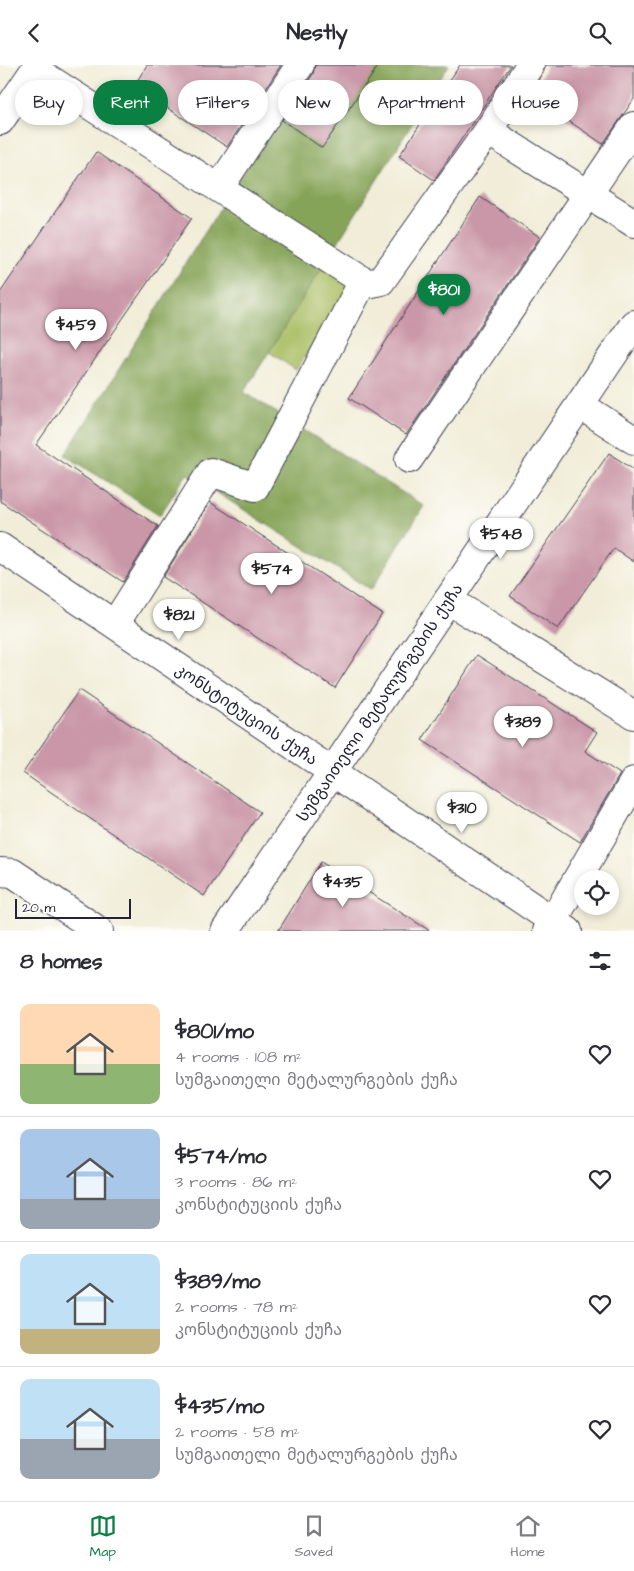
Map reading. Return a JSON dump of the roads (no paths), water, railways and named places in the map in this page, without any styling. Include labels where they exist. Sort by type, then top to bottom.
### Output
[{"type":"street","points":[[219,189],[300,65]]},
{"type":"street","points":[[0,121],[36,67],[219,189],[363,281],[371,283],[381,281],[488,131],[530,65]]},
{"type":"street","points":[[409,459],[634,126]]},
{"type":"street","points":[[488,131],[634,223]]},
{"type":"street","points":[[115,624],[211,472],[255,487],[363,281]]},
{"type":"street","name":"სუმგაითელი მეტალურგების ქუჩა","points":[[225,931],[634,325]]},
{"type":"street","points":[[580,405],[634,440]]},
{"type":"street","name":"კონსტიტუციის ქუჩა","points":[[0,547],[333,772],[556,928]]},
{"type":"street","points":[[448,600],[634,715]]},
{"type":"street","points":[[556,928],[634,781]]},
{"type":"street","points":[[0,872],[13,873],[99,931]]}]
